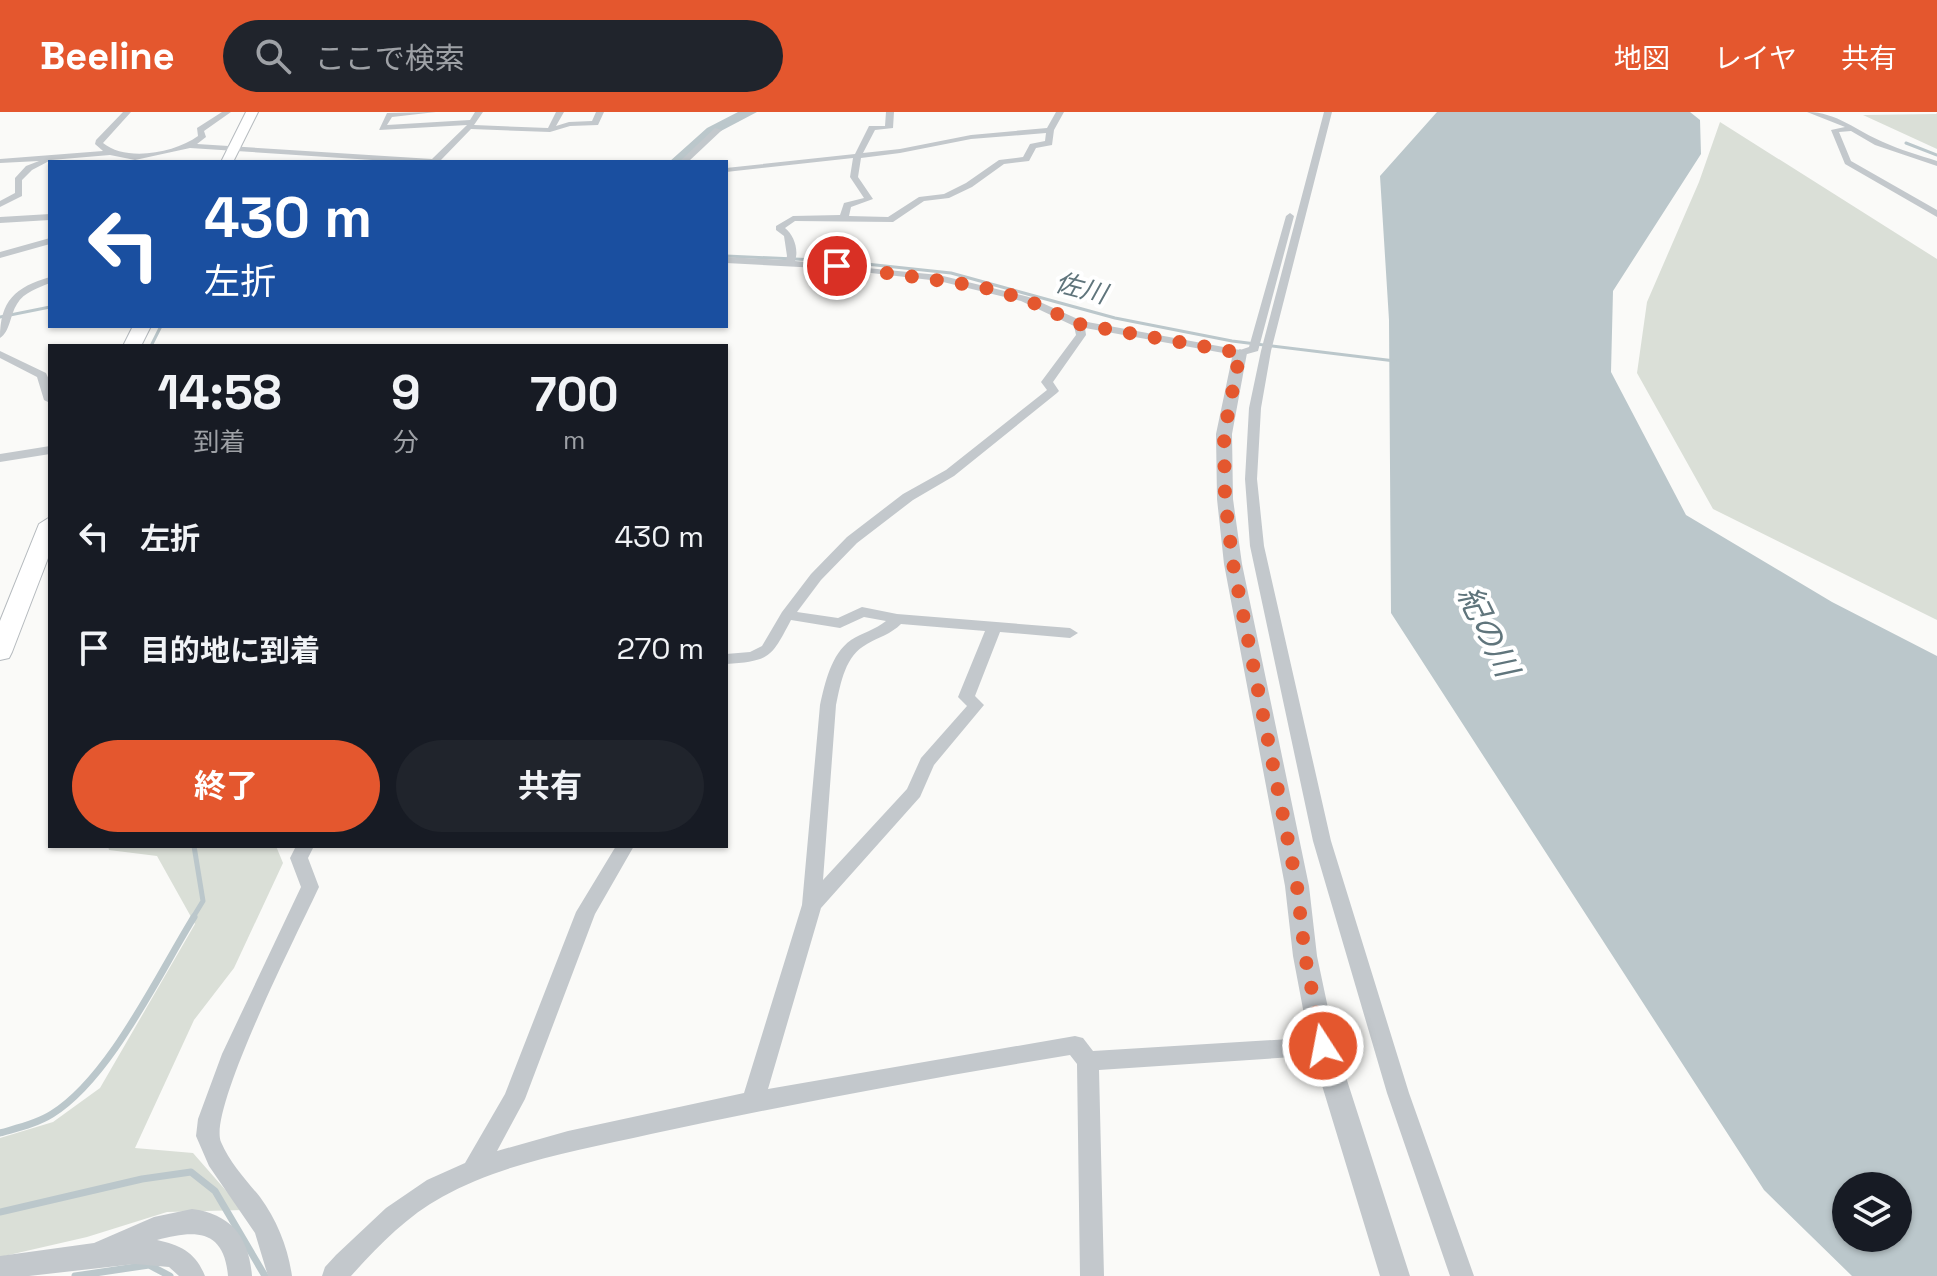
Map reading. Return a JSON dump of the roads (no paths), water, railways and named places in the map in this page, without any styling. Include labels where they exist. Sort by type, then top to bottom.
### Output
[{"type":"main road","points":[[230,156],[252,112]]},
{"type":"main road","points":[[0,652],[48,529]]},
{"type":"street","points":[[110,153],[99,144],[100,140],[127,112]]},
{"type":"street","points":[[0,161],[110,153],[138,160],[190,146],[202,137],[200,130],[227,112]]},
{"type":"street","points":[[432,112],[390,115],[382,128],[512,124],[550,130],[569,124],[595,123],[600,112]]},
{"type":"street","points":[[440,160],[479,112]]},
{"type":"street","points":[[550,130],[560,112]]},
{"type":"street","points":[[844,219],[847,205],[869,199],[854,177],[858,155],[872,128],[889,128],[890,112]]},
{"type":"street","points":[[790,261],[788,235],[780,226],[793,219],[812,217],[890,220],[922,199],[946,196],[1002,162],[1026,159],[1033,146],[1049,143],[1050,130],[1060,112]]},
{"type":"street","points":[[1318,112],[1309,160],[1257,347],[1251,479],[1257,546],[1275,639],[1322,841],[1398,1093],[1462,1276]]},
{"type":"street","points":[[1328,112],[1257,347],[1224,434],[1225,499],[1229,538],[1259,705],[1297,886],[1305,956],[1323,1046],[1395,1276]]},
{"type":"street","points":[[1811,112],[1854,128],[1878,143],[1937,164]]},
{"type":"street","points":[[1854,128],[1835,130],[1843,157],[1937,214]]},
{"type":"street","points":[[685,160],[718,130]]},
{"type":"street","points":[[728,170],[917,149],[971,137],[1050,130]]},
{"type":"street","points":[[190,146],[230,156],[369,160]]},
{"type":"street","points":[[49,160],[56,157]]},
{"type":"street","points":[[0,204],[19,194],[18,180],[29,168],[48,160]]},
{"type":"street","points":[[0,220],[48,217]]},
{"type":"street","points":[[0,255],[48,242]]},
{"type":"street","points":[[728,260],[790,261],[978,286],[1025,299],[1079,324],[1257,347]]},
{"type":"street","points":[[0,335],[13,299],[22,291],[48,281]]},
{"type":"street","points":[[728,663],[753,657],[768,649],[787,615],[816,577],[852,540],[908,497],[950,473],[1053,391],[1047,382],[1081,335],[1079,324]]},
{"type":"street","points":[[0,354],[42,375],[48,394]]},
{"type":"street","points":[[0,458],[48,450]]},
{"type":"street","points":[[787,615],[840,623],[862,612],[897,619],[1070,633]]},
{"type":"street","points":[[753,1101],[812,905],[825,732],[835,678],[852,646],[880,635],[897,619]]},
{"type":"street","points":[[812,905],[914,792],[927,762],[971,713],[976,705],[966,697],[995,626]]},
{"type":"street","points":[[280,1276],[278,1262],[262,1221],[220,1163],[206,1133],[212,1106],[310,887],[299,858],[304,848]]},
{"type":"street","points":[[473,1172],[514,1099],[586,912],[624,848]]},
{"type":"street","points":[[334,1276],[392,1219],[434,1189],[473,1172],[566,1142],[753,1101],[1075,1045],[1088,1061],[1092,1276]]},
{"type":"street","points":[[1088,1061],[1323,1046]]},
{"type":"street","points":[[83,1257],[172,1223],[210,1221],[227,1232],[240,1276]]},
{"type":"street","points":[[0,1268],[134,1253],[172,1255],[190,1268],[193,1276]]},
{"type":"water","name":"紀の川","points":[[1437,112],[1690,112],[1700,120],[1701,154],[1613,291],[1611,372],[1686,515],[1832,602],[1937,656],[1937,1276],[1852,1276],[1764,1190],[1391,613],[1389,320],[1380,176]]},
{"type":"waterway","points":[[717,128],[750,112]]},
{"type":"waterway","points":[[679,160],[712,131]]},
{"type":"waterway","points":[[1906,143],[1937,155]]},
{"type":"waterway","name":"佐川","points":[[728,256],[838,261],[951,273],[1115,318],[1232,341],[1395,361]]},
{"type":"waterway","name":"佐川","points":[[0,317],[48,307]]},
{"type":"waterway","points":[[152,344],[160,328]]},
{"type":"waterway","points":[[192,919],[203,901],[194,848]]},
{"type":"waterway","points":[[0,1133],[52,1114],[94,1076],[131,1024],[194,917]]},
{"type":"waterway","points":[[0,1212],[142,1179],[191,1172],[215,1191],[265,1276]]},
{"type":"waterway","points":[[75,1276],[149,1265],[170,1276]]}]
